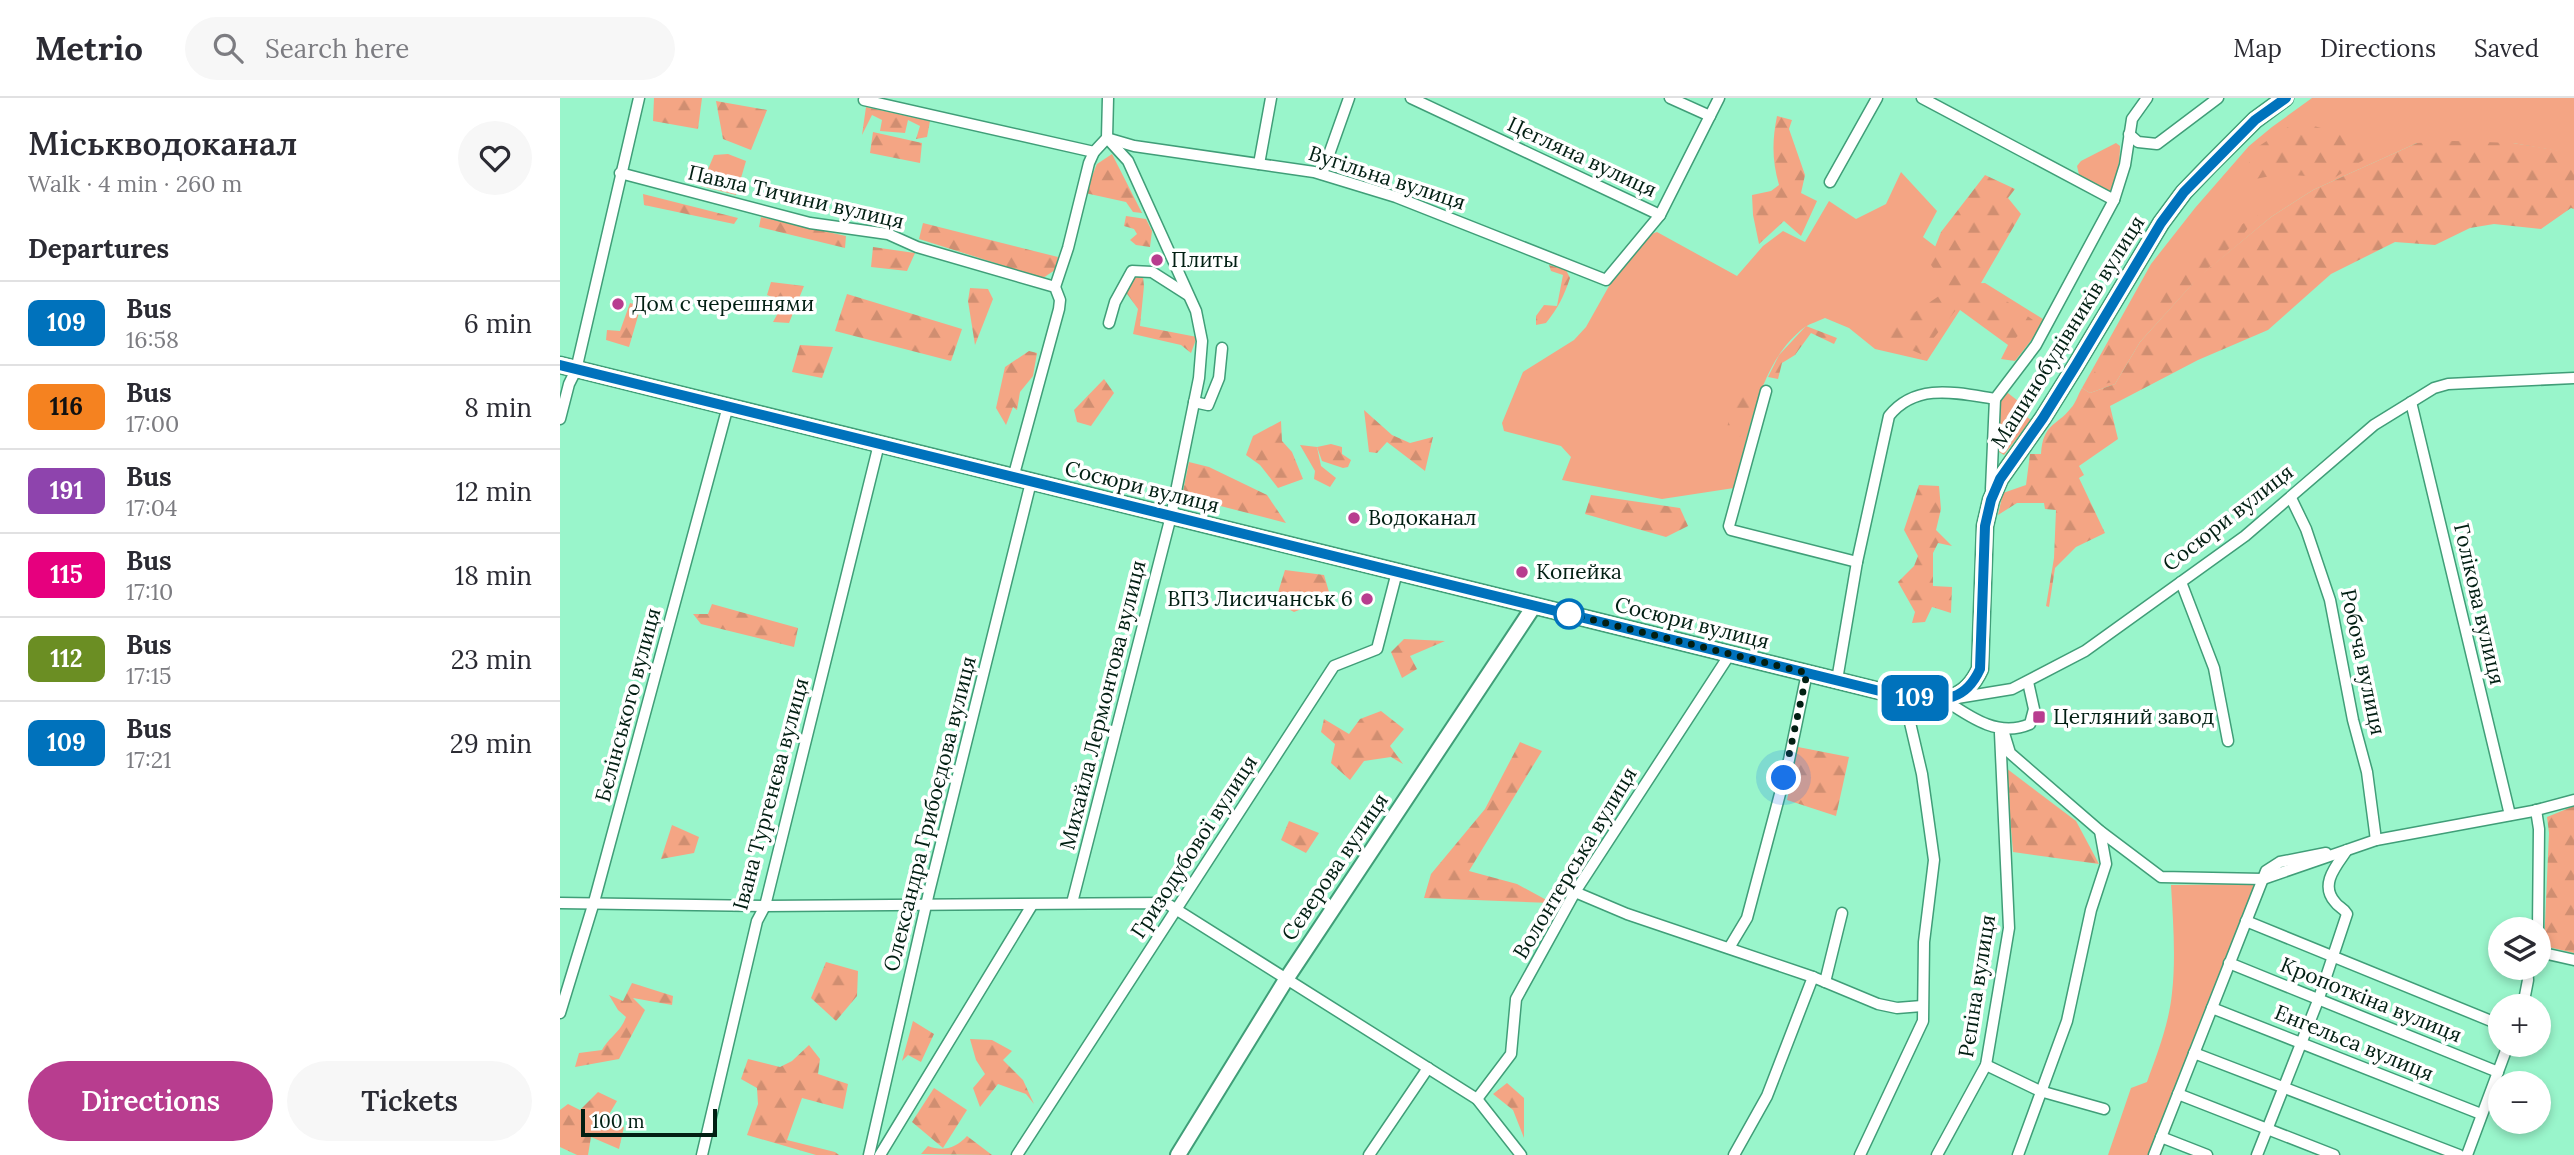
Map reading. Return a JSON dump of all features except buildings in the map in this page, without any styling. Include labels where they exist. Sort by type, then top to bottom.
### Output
[{"type":"main road","name":"Машинобудівників вулиця","points":[[1943,699],[1962,694],[1973,684],[1980,669],[1985,526],[1991,500],[2000,479],[2056,397],[2161,223],[2184,192],[2255,120],[2286,98]]},
{"type":"main road","name":"Сосюри вулиця","points":[[568,367],[1904,697],[1943,699]]},
{"type":"main road","name":"Сєверова вулиця","points":[[1178,1155],[1287,978],[1534,606]]},
{"type":"street","points":[[560,419],[569,384],[568,367],[639,98]]},
{"type":"street","points":[[1258,164],[1271,98]]},
{"type":"street","points":[[1322,174],[1349,98]]},
{"type":"street","name":"Цегляна вулиця","points":[[1411,98],[1660,215]]},
{"type":"street","points":[[1670,98],[1710,116]]},
{"type":"street","points":[[1660,215],[1719,98]]},
{"type":"street","points":[[1830,182],[1877,98]]},
{"type":"street","points":[[1922,98],[2114,200]]},
{"type":"street","points":[[1991,500],[1995,398],[2036,345],[2114,200],[2125,165],[2132,119],[2147,98]]},
{"type":"street","points":[[2129,134],[2138,142],[2157,144],[2218,98]]},
{"type":"street","points":[[864,100],[1094,152]]},
{"type":"street","points":[[1013,478],[1059,309],[1060,300],[1055,287],[1068,248],[1089,163],[1094,152],[1107,138],[1106,100]]},
{"type":"street","name":"Вугільна вулиця","points":[[1107,138],[1134,146],[1322,174],[1396,197],[1606,280],[1660,215]]},
{"type":"street","name":"Михайла Лермонтова вулиця","points":[[1072,903],[1171,516],[1199,378],[1202,341],[1196,311],[1128,161],[1107,138]]},
{"type":"street","name":"Павла Тичини вулиця","points":[[620,173],[810,223],[888,234],[917,247],[1055,287]]},
{"type":"street","points":[[1109,323],[1115,302],[1132,271],[1152,272],[1189,295]]},
{"type":"street","points":[[1194,402],[1208,405],[1219,377],[1222,348]]},
{"type":"street","points":[[2572,378],[2574,390]]},
{"type":"street","name":"Сосюри вулиця","points":[[1943,699],[1991,694],[2028,682],[2085,651],[2245,536],[2374,425],[2434,388],[2448,384],[2572,378]]},
{"type":"street","points":[[1766,391],[1729,526],[1731,530],[1857,562]]},
{"type":"street","points":[[1838,680],[1857,562],[1889,416],[1897,405],[1909,398],[1936,391],[1995,398]]},
{"type":"street","name":"Голікова вулиця","points":[[2411,402],[2510,815]]},
{"type":"street","name":"Бєлінського вулиця","points":[[560,1013],[594,902],[729,406]]},
{"type":"street","name":"Івана Тургенєва вулиця","points":[[702,1155],[757,921],[765,906],[879,444]]},
{"type":"street","name":"Олександра Грибоєдова вулиця","points":[[869,1155],[926,906],[1031,482]]},
{"type":"street","name":"Робоча вулиця","points":[[2291,498],[2306,529],[2330,600],[2353,720],[2367,772],[2376,841]]},
{"type":"street","name":"Гризодубової вулиця","points":[[1017,1155],[1334,666],[1377,649],[1397,572]]},
{"type":"street","points":[[2181,582],[2214,668],[2228,741]]},
{"type":"street","name":"Волонтерська вулиця","points":[[1477,1099],[1511,1054],[1516,999],[1574,892],[1730,654]]},
{"type":"street","points":[[1730,948],[1747,918],[1789,760],[1807,673]]},
{"type":"street","points":[[1943,699],[1974,719],[2001,729],[2020,729],[2030,724],[2034,709],[2028,682]]},
{"type":"street","points":[[1860,1155],[1923,1021],[1924,942],[1934,860],[1922,774],[1904,697]]},
{"type":"street","points":[[2001,729],[2010,752],[2100,831],[2161,877],[2263,878],[2376,841],[2574,800]]},
{"type":"street","name":"Рєпіна вулиця","points":[[1937,1155],[1986,1065],[2009,928],[2001,729]]},
{"type":"street","points":[[2536,810],[2539,841],[2538,917]]},
{"type":"street","points":[[2018,1155],[2067,1021],[2091,910],[2106,864],[2100,831]]},
{"type":"street","points":[[2257,1155],[2334,958],[2347,914],[2343,907],[2335,903],[2328,887],[2329,878],[2347,850]]},
{"type":"street","points":[[2154,1155],[2263,878]]},
{"type":"street","points":[[1574,892],[1626,914],[1813,977],[1878,1004],[1897,1008],[1922,1006]]},
{"type":"street","points":[[560,903],[765,906],[1166,903],[1477,1099],[1518,1153]]},
{"type":"street","points":[[880,1155],[1032,905]]},
{"type":"street","points":[[1825,982],[1842,913]]},
{"type":"street","points":[[2246,921],[2488,1020]]},
{"type":"street","points":[[2551,955],[2574,960]]},
{"type":"street","name":"Кропоткіна вулиця","points":[[2229,963],[2496,1071]]},
{"type":"street","points":[[1734,1155],[1767,1096],[1813,977]]},
{"type":"street","name":"Енгельса вулиця","points":[[2212,1008],[2481,1114]]},
{"type":"street","points":[[2194,1053],[2459,1155]]},
{"type":"street","points":[[1986,1065],[2040,1091],[2104,1110]]},
{"type":"street","points":[[1369,1155],[1428,1068]]},
{"type":"street","points":[[2178,1094],[2334,1155]]},
{"type":"street","points":[[2467,1155],[2488,1097]]},
{"type":"street","points":[[2161,1137],[2207,1155]]},
{"type":"green space","points":[[654,98],[702,98],[698,129],[653,121]]},
{"type":"green space","points":[[2312,98],[2574,98],[2574,154],[2513,143],[2417,143],[2313,190],[2271,217],[2198,278],[2140,342],[2115,384],[2090,393],[2082,388],[2151,264],[2195,208],[2249,146]]},
{"type":"green space","points":[[716,101],[767,110],[751,150],[723,139]]},
{"type":"green space","points":[[866,107],[930,121],[927,137],[916,139],[920,126],[908,120],[905,133],[880,131],[882,120],[872,115],[862,135]]},
{"type":"green space","points":[[1777,116],[1792,120],[1789,129],[1805,175],[1801,193],[1817,201],[1801,236],[1784,221],[1759,244],[1752,195],[1771,191],[1779,185],[1774,151]]},
{"type":"green space","points":[[2297,121],[2338,133],[2370,156],[2334,178],[2281,174],[2240,182],[2256,148]]},
{"type":"green space","points":[[873,132],[922,143],[920,163],[870,153]]},
{"type":"green space","points":[[2116,143],[2120,146],[2119,164],[2110,193],[2080,179],[2077,166],[2081,161]]},
{"type":"green space","points":[[2417,143],[2513,143],[2574,153],[2574,209],[2571,208],[2541,229],[2494,224],[2470,228],[2435,245],[2395,242],[2331,274],[2268,330],[2198,360],[2110,406],[2118,439],[2079,466],[2084,475],[2079,478],[2105,533],[2076,547],[2055,568],[2049,607],[2046,606],[2054,558],[2056,510],[2045,509],[2044,503],[2017,503],[1998,515],[2003,493],[2026,485],[2030,454],[2041,454],[2047,431],[2073,406],[2082,388],[2090,393],[2115,384],[2140,342],[2195,281],[2151,322],[2113,382],[2087,388],[2109,341],[2139,300],[2170,272],[2204,247],[2258,215],[2242,236],[2202,274],[2271,217],[2313,190]]},
{"type":"green space","points":[[728,154],[746,161],[736,195],[701,186],[714,155]]},
{"type":"green space","points":[[1112,154],[1142,213],[1133,212],[1126,202],[1085,193],[1097,164]]},
{"type":"green space","points":[[1901,172],[1937,211],[1923,237],[1953,260],[1962,284],[1985,283],[2043,319],[2040,329],[2015,361],[2001,359],[2008,345],[1960,310],[1927,361],[1875,349],[1849,328],[1825,318],[1805,327],[1776,359],[1758,401],[1734,488],[1662,499],[1562,480],[1571,457],[1561,446],[1504,431],[1502,423],[1523,372],[1574,340],[1586,327],[1609,286],[1649,235],[1657,232],[1737,276],[1763,246],[1783,231],[1805,242],[1829,201],[1856,219],[1886,204]]},
{"type":"green space","points":[[1985,175],[2015,189],[2008,198],[2021,214],[1981,283],[2033,320],[2010,344],[1959,306],[1921,354],[1879,336],[1948,290],[1929,262],[1941,232]]},
{"type":"green space","points":[[643,194],[738,218],[734,224],[644,205]]},
{"type":"green space","points":[[1126,216],[1146,219],[1152,231],[1150,247],[1136,245],[1130,240],[1137,234],[1134,229],[1124,226]]},
{"type":"green space","points":[[761,217],[846,236],[845,248],[759,227]]},
{"type":"green space","points":[[923,223],[1058,257],[1055,270],[1043,278],[919,239]]},
{"type":"green space","points":[[873,247],[915,253],[907,271],[871,267]]},
{"type":"green space","points":[[1549,265],[1566,270],[1570,278],[1560,302],[1546,323],[1536,325],[1536,316],[1544,305],[1557,306],[1563,275],[1551,271]]},
{"type":"green space","points":[[1135,277],[1143,277],[1144,286],[1140,326],[1197,337],[1191,353],[1181,345],[1133,334],[1138,309],[1125,291]]},
{"type":"green space","points":[[771,282],[804,286],[789,323],[773,322],[784,302],[767,295]]},
{"type":"green space","points":[[970,288],[988,289],[993,299],[975,345],[968,301]]},
{"type":"green space","points":[[847,294],[962,329],[951,361],[835,331]]},
{"type":"green space","points":[[630,303],[641,306],[629,347],[606,340],[607,330],[620,331]]},
{"type":"green space","points":[[1806,326],[1837,338],[1834,344],[1811,333],[1795,355],[1782,363],[1778,379],[1768,377],[1779,355]]},
{"type":"green space","points":[[800,345],[833,347],[822,378],[792,372]]},
{"type":"green space","points":[[1029,351],[1037,353],[1033,376],[1020,392],[1017,410],[1013,407],[1006,425],[996,408],[1005,367]]},
{"type":"green space","points":[[1104,379],[1114,393],[1091,426],[1077,422],[1074,410]]},
{"type":"green space","points":[[1756,388],[1740,437],[1726,432],[1736,391]]},
{"type":"green space","points":[[2004,390],[2031,411],[2027,417],[2031,420],[2004,455],[1999,452],[1999,398]]},
{"type":"green space","points":[[1364,410],[1392,435],[1410,443],[1433,437],[1425,471],[1387,442],[1377,453],[1369,452]]},
{"type":"green space","points":[[1281,421],[1282,441],[1292,452],[1303,479],[1278,488],[1260,465],[1246,455],[1253,436]]},
{"type":"green space","points":[[1331,444],[1342,447],[1342,454],[1351,460],[1348,467],[1322,461],[1317,447]]},
{"type":"green space","points":[[1300,445],[1317,447],[1321,466],[1336,478],[1330,487],[1314,479],[1315,471]]},
{"type":"green space","points":[[1189,462],[1209,467],[1267,495],[1286,523],[1182,496]]},
{"type":"green space","points":[[1919,485],[1939,486],[1941,509],[1936,530],[1952,546],[1938,543],[1933,553],[1933,586],[1952,587],[1951,613],[1932,607],[1925,622],[1912,623],[1915,612],[1898,582],[1914,566],[1918,556],[1904,530]]},
{"type":"green space","points":[[1591,495],[1680,508],[1688,526],[1666,537],[1585,514]]},
{"type":"green space","points":[[1285,570],[1324,575],[1332,602],[1314,604],[1294,612],[1275,602]]},
{"type":"green space","points":[[712,604],[798,628],[794,647],[701,624],[693,614],[708,614]]},
{"type":"green space","points":[[1404,639],[1445,641],[1410,656],[1417,669],[1402,678],[1391,652]]},
{"type":"green space","points":[[1381,711],[1404,729],[1390,746],[1403,764],[1391,757],[1364,761],[1350,780],[1331,763],[1335,744],[1321,732],[1324,719],[1349,734],[1360,719]]},
{"type":"green space","points":[[1520,742],[1542,751],[1469,871],[1517,884],[1552,903],[1424,898],[1431,874],[1485,809]]},
{"type":"green space","points":[[1798,747],[1849,757],[1836,816],[1787,800]]},
{"type":"green space","points":[[2006,768],[2076,821],[2099,864],[2013,852]]},
{"type":"green space","points":[[2574,806],[2574,953],[2551,948],[2551,917],[2545,917],[2549,833],[2547,817]]},
{"type":"green space","points":[[1289,821],[1319,833],[1306,853],[1281,840]]},
{"type":"green space","points":[[672,825],[699,837],[694,853],[661,859]]},
{"type":"green space","points":[[2264,884],[2161,1155],[2108,1155],[2131,1088],[2147,1082],[2168,1016],[2174,966],[2171,885]]},
{"type":"green space","points":[[826,962],[858,971],[857,996],[836,1021],[811,998]]},
{"type":"green space","points":[[632,983],[673,996],[672,1005],[633,998],[645,1010],[619,1059],[575,1067],[579,1053],[602,1050],[621,1027],[626,1017],[609,995],[623,1001]]},
{"type":"green space","points":[[913,1021],[934,1034],[921,1062],[908,1055],[902,1061]]},
{"type":"green space","points":[[970,1039],[992,1040],[1012,1051],[1003,1060],[1023,1080],[1034,1104],[1026,1094],[998,1084],[980,1107],[973,1088],[985,1074],[976,1060]]},
{"type":"green space","points":[[809,1045],[820,1059],[818,1074],[848,1084],[843,1109],[802,1098],[787,1140],[839,1155],[816,1155],[747,1135],[758,1104],[757,1088],[741,1079],[748,1059],[780,1067],[792,1061]]},
{"type":"green space","points":[[1507,1083],[1524,1098],[1524,1138],[1513,1110],[1493,1094]]},
{"type":"green space","points":[[934,1088],[967,1110],[943,1148],[912,1122]]},
{"type":"green space","points":[[598,1092],[617,1101],[604,1123],[624,1127],[619,1149],[591,1137],[588,1155],[577,1155],[560,1147],[560,1110],[568,1104],[580,1110]]},
{"type":"green space","points":[[967,1136],[992,1155],[921,1154],[928,1146],[949,1148]]},
{"type":"bus line","name":"109","points":[[560,365],[1904,697],[1943,699],[1962,694],[1973,684],[1980,669],[1985,526],[1991,500],[2000,479],[2043,418],[2161,223],[2184,192],[2255,120],[2286,98]]},
{"type":"place","name":"Плиты","points":[[1157,260]]},
{"type":"place","name":"Дом с черешнями","points":[[618,304]]},
{"type":"place","name":"Водоканал","points":[[1354,518]]},
{"type":"place","name":"Копейка","points":[[1522,572]]},
{"type":"place","name":"ВПЗ Лисичанськ 6","points":[[1367,599]]},
{"type":"place","name":"Цегляний завод","points":[[2039,717]]},
{"type":"route","points":[[1569,614],[1807,673],[1784,778]]}]
